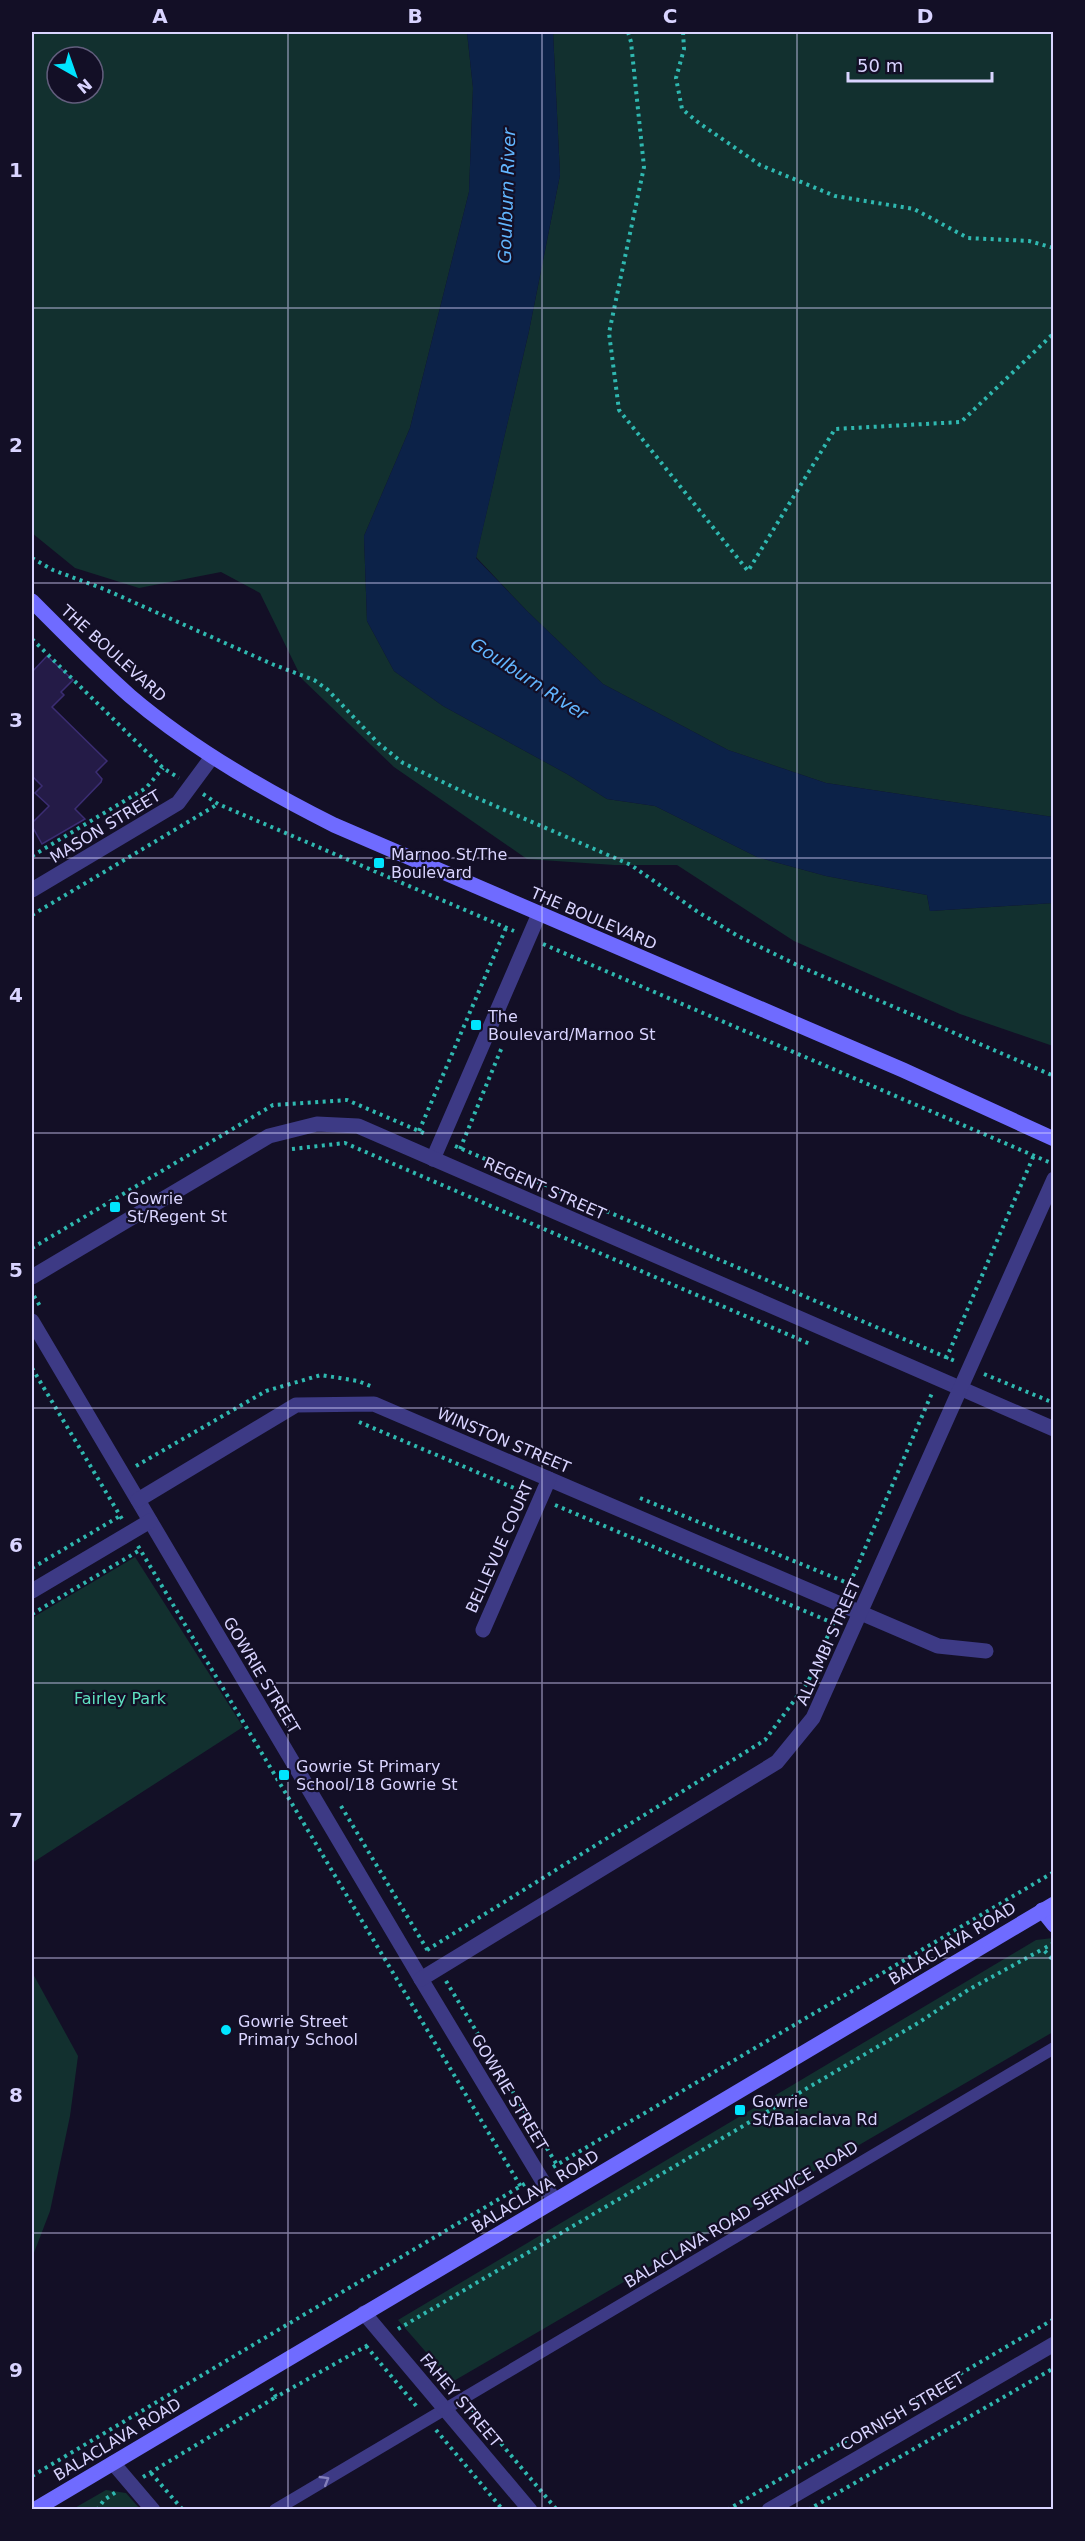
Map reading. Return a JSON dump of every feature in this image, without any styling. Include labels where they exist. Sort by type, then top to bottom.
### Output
[{"type":"street","name":"THE BOULEVARD","points":[[32,601],[131,696],[212,757],[260,786],[334,825],[903,1070],[1053,1139]]},
{"type":"street","name":"MASON STREET","points":[[32,890],[178,803],[212,757]]},
{"type":"street","points":[[434,1159],[539,914]]},
{"type":"street","name":"REGENT STREET","points":[[32,1277],[269,1136],[317,1124],[358,1126],[1053,1429]]},
{"type":"street","name":"ALLAMBI STREET","points":[[421,1979],[777,1762],[813,1718],[1053,1179]]},
{"type":"street","name":"GOWRIE STREET","points":[[32,1321],[554,2200]]},
{"type":"street","name":"WINSTON STREET","points":[[138,1500],[296,1405],[374,1404],[938,1646],[986,1652]]},
{"type":"street","name":"BELLEVUE COURT","points":[[483,1630],[549,1479]]},
{"type":"street","points":[[32,1591],[150,1521]]},
{"type":"street","points":[[1048,1907],[1053,1924]]},
{"type":"street","name":"BALACLAVA ROAD","points":[[34,2510],[1048,1907]]},
{"type":"street","name":"FAHEY STREET","points":[[364,2313],[530,2510]]},
{"type":"street","name":"CORNISH STREET","points":[[769,2510],[1053,2344]]},
{"type":"street","points":[[113,2463],[153,2510]]},
{"type":"lane","name":"BALACLAVA ROAD SERVICE ROAD","points":[[275,2510],[1053,2048]]},
{"type":"path","points":[[628,32],[631,42],[644,167],[609,333],[619,410],[748,571],[835,429],[962,422],[1053,333]]},
{"type":"path","points":[[683,32],[684,49],[676,78],[682,109],[760,165],[835,196],[914,209],[968,238],[1029,242],[1053,248]]},
{"type":"path","points":[[32,558],[53,570],[104,589],[272,664],[314,680],[328,690],[378,743],[403,763],[470,795],[631,865],[698,912],[738,936],[799,966],[1053,1076]]},
{"type":"path","points":[[32,856],[146,788],[163,768]]},
{"type":"path","points":[[32,915],[218,804]]},
{"type":"path","points":[[419,1131],[506,928]]},
{"type":"path","points":[[290,1149],[345,1143],[811,1344]]},
{"type":"path","points":[[32,1297],[44,1290]]},
{"type":"path","points":[[977,1396],[991,1364]]},
{"type":"path","points":[[32,1368],[520,2187]]},
{"type":"path","points":[[920,1391],[953,1405]]},
{"type":"path","points":[[358,1422],[833,1623]]},
{"type":"path","points":[[32,1568],[120,1516]]},
{"type":"path","points":[[32,1614],[140,1550]]},
{"type":"path","points":[[97,2510],[104,2500],[276,2397],[384,2337],[557,2233],[918,2023],[968,1990],[1053,1943]]},
{"type":"path","points":[[1043,1948],[1053,1961]]},
{"type":"path","points":[[447,1982],[457,1976]]},
{"type":"path","points":[[727,2510],[1053,2319]]},
{"type":"path","points":[[808,2510],[1053,2368]]},
{"type":"path","points":[[262,2374],[276,2397]]},
{"type":"path","points":[[463,2398],[556,2510]]},
{"type":"path","points":[[152,2473],[183,2510]]},
{"type":"green space","points":[[32,32],[467,32],[473,88],[469,192],[410,428],[364,536],[367,621],[394,671],[443,706],[567,774],[607,799],[655,806],[757,857],[826,876],[927,895],[930,911],[1053,903],[1053,1046],[960,1014],[794,941],[677,865],[614,865],[527,859],[394,767],[302,679],[260,593],[221,572],[139,588],[75,568],[32,533]]},
{"type":"green space","points":[[553,32],[1053,32],[1053,817],[826,783],[728,750],[603,684],[527,611],[476,557],[529,331],[560,175]]},
{"type":"green space","name":"Fairley Park","points":[[135,1557],[243,1727],[32,1863],[32,1618]]},
{"type":"green space","points":[[1053,1938],[1053,2032],[452,2382],[398,2320],[1036,1940]]},
{"type":"green space","points":[[32,1972],[78,2056],[70,2116],[50,2211],[32,2258]]},
{"type":"green space","points":[[106,2490],[126,2493],[140,2509],[73,2509]]},
{"type":"water","name":"Goulburn River","points":[[467,32],[553,32],[560,175],[529,331],[476,558],[603,684],[728,750],[826,783],[1053,817],[1053,903],[930,911],[927,895],[826,876],[757,857],[655,806],[607,799],[567,774],[443,706],[394,671],[367,621],[364,536],[410,428],[469,192],[473,88]]},
{"type":"building","points":[[47,656],[73,680],[61,692],[64,695],[52,707],[107,761],[96,772],[102,779],[101,782],[75,809],[85,819],[42,844],[32,823],[49,806],[35,793],[42,786],[32,776],[32,672]]},
{"type":"place","name":"Marnoo St/The Boulevard","points":[[379,863]]},
{"type":"place","name":"The Boulevard/Marnoo St","points":[[476,1025]]},
{"type":"place","name":"Gowrie St/Regent St","points":[[115,1207]]},
{"type":"place","name":"Gowrie St Primary School/18 Gowrie St","points":[[284,1775]]},
{"type":"place","name":"Gowrie Street Primary School","points":[[226,2030]]},
{"type":"place","name":"Gowrie St/Balaclava Rd","points":[[740,2110]]}]
